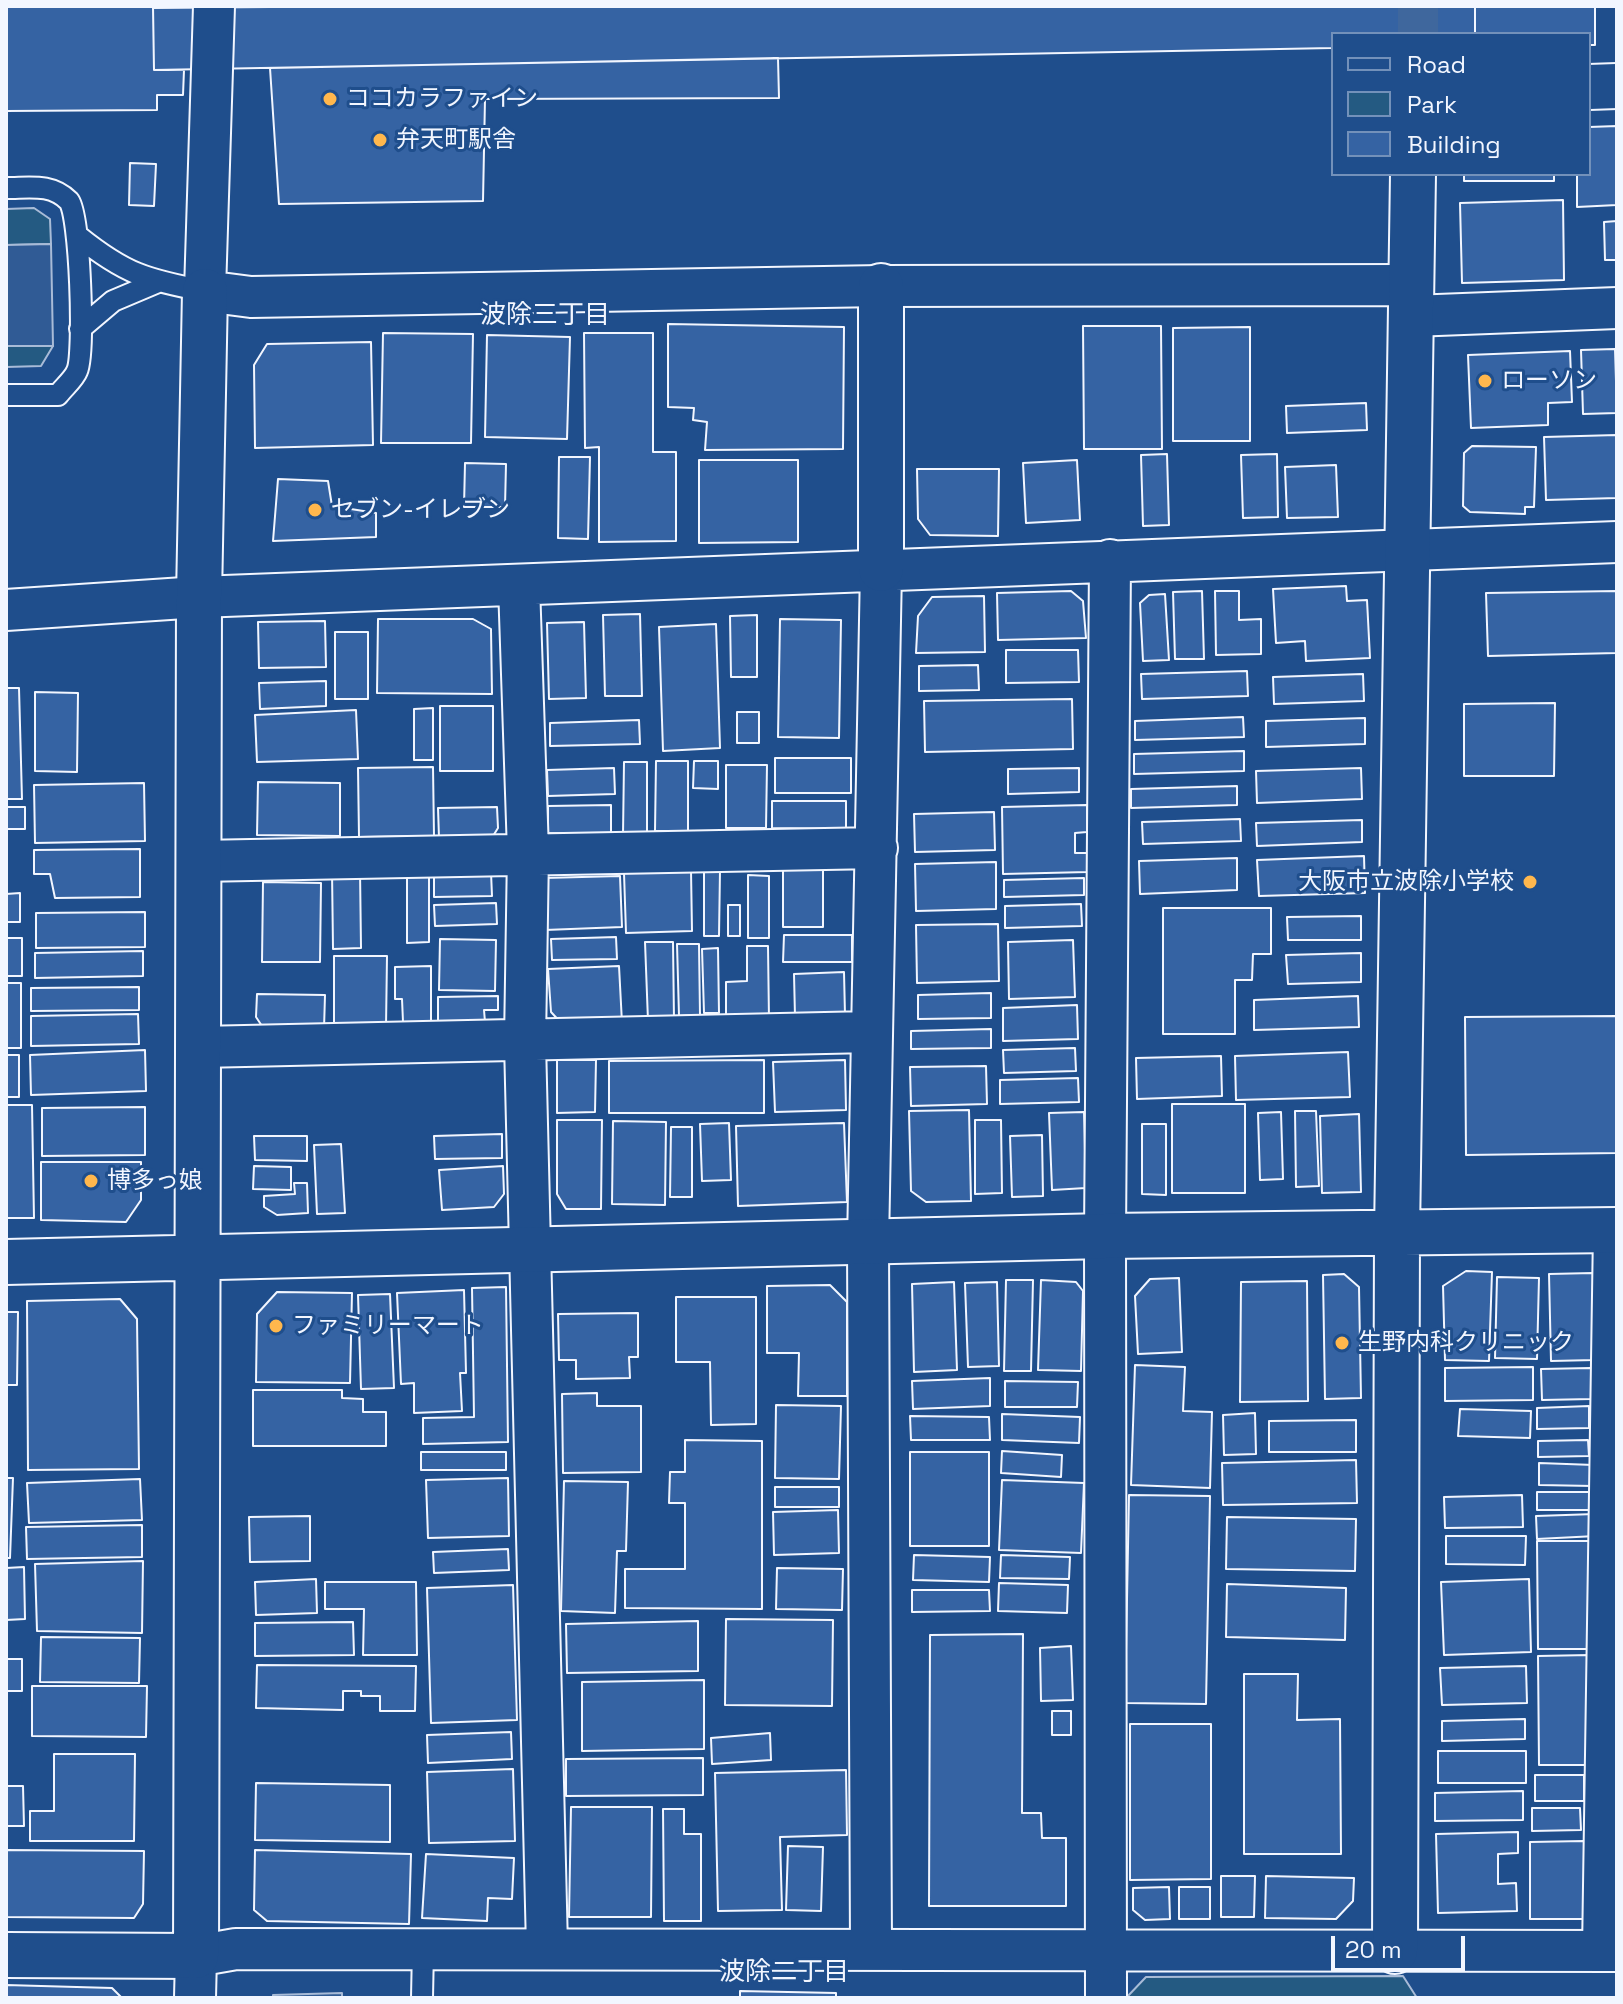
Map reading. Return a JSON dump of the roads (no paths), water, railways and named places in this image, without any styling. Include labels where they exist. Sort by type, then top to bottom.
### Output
[{"type":"street","points":[[196,1977],[199,597],[214,6]]},
{"type":"street","points":[[1591,87],[1617,86]]},
{"type":"street","points":[[1395,1951],[1397,1233],[1413,176]]},
{"type":"street","points":[[205,291],[251,297],[881,286],[1617,308]]},
{"type":"street","points":[[871,1950],[868,1243],[881,569],[881,286]]},
{"type":"street","points":[[6,610],[199,597],[1617,542]]},
{"type":"street","points":[[1106,1998],[1105,1236],[1110,560]]},
{"type":"street","points":[[519,585],[528,852],[525,1042],[547,1947]]},
{"type":"street","points":[[199,861],[528,852],[877,848]]},
{"type":"street","points":[[200,1047],[870,1032]]},
{"type":"street","points":[[6,1262],[1105,1236],[1615,1230],[1610,1951],[547,1947],[236,1949],[196,1977],[6,1955]]},
{"type":"lane","points":[[6,188],[52,188],[72,204],[78,236],[80,329],[78,370],[58,395],[6,395]]},
{"type":"lane","points":[[78,236],[113,264],[158,282],[205,291]]},
{"type":"lane","points":[[80,329],[113,301],[158,282]]},
{"type":"lane","points":[[422,1998],[423,1948]]},
{"type":"tunnel","points":[[1418,6],[1418,32]]},
{"type":"place","name":"ココカラファイン","points":[[330,99]]},
{"type":"place","name":"弁天町駅舎","points":[[380,140]]},
{"type":"place","name":"ローソン","points":[[1485,381]]},
{"type":"place","name":"セブン-イレブン","points":[[315,510]]},
{"type":"place","name":"大阪市立波除小学校","points":[[1530,882]]},
{"type":"place","name":"博多っ娘","points":[[91,1181]]},
{"type":"place","name":"ファミリーマート","points":[[276,1326]]},
{"type":"place","name":"生野内科クリニック","points":[[1342,1343]]},
{"type":"district","name":"波除三丁目","points":[[545,316]]},
{"type":"district","name":"波除二丁目","points":[[784,1973]]}]
